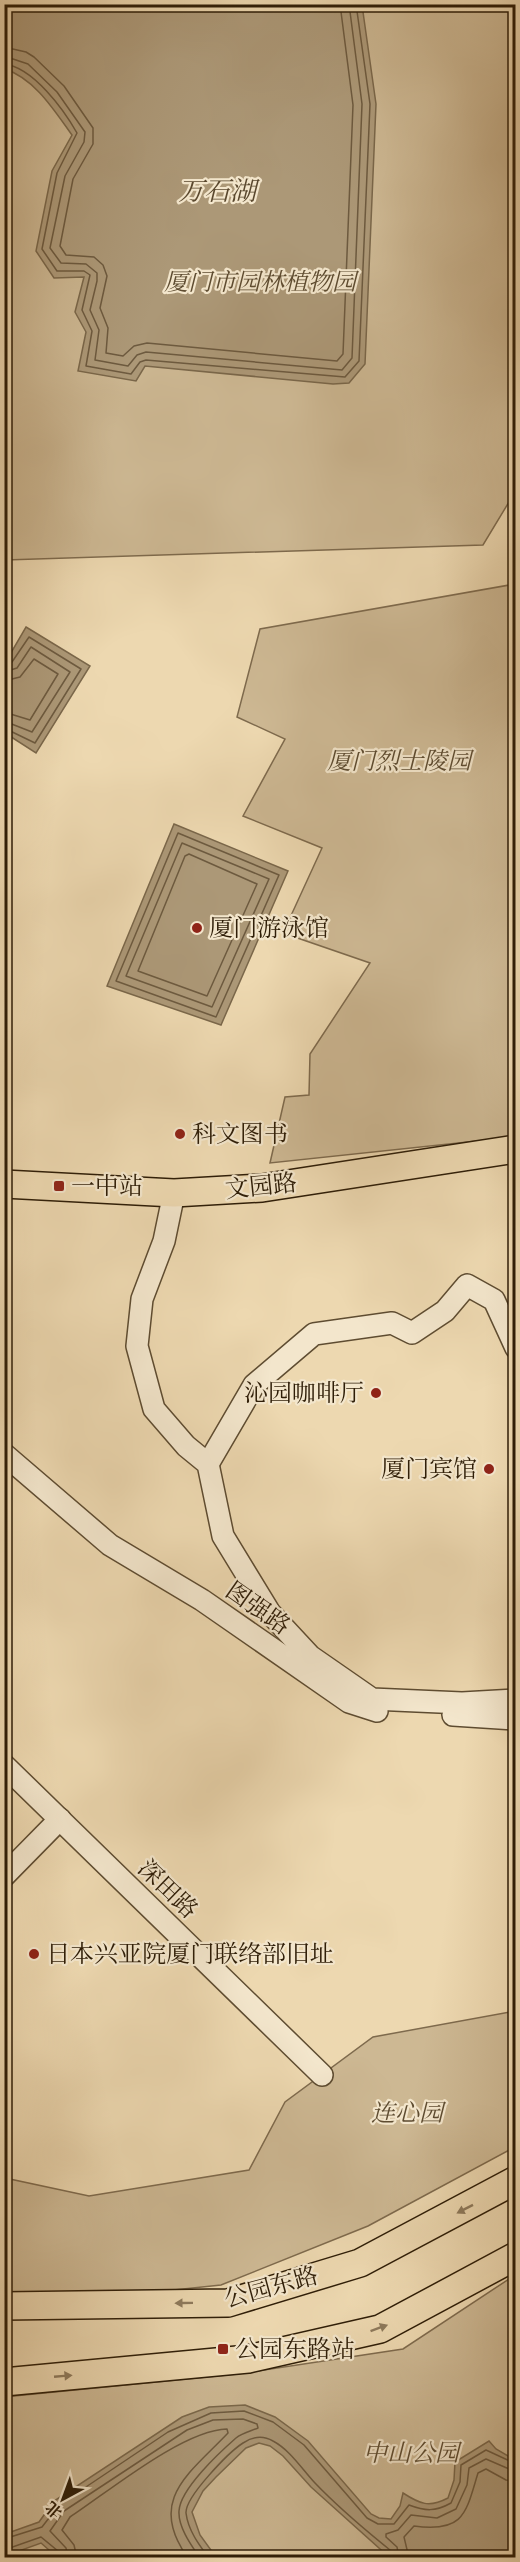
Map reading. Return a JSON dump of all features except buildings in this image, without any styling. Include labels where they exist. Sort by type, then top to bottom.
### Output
[{"type":"main road","name":"文园路","points":[[4,1184],[174,1193],[262,1188],[516,1149]]},
{"type":"main road","name":"公园东路","points":[[4,2306],[228,2302],[360,2263],[516,2180]]},
{"type":"main road","points":[[4,2382],[248,2359],[380,2329],[516,2256]]},
{"type":"street","points":[[174,1193],[164,1241],[142,1299],[137,1346],[154,1409],[186,1446],[208,1464],[223,1536],[270,1613],[310,1656],[372,1699],[462,1703],[516,1700]]},
{"type":"street","points":[[208,1464],[254,1385],[314,1334],[392,1323],[412,1333],[445,1311],[467,1285],[494,1300],[516,1348]]},
{"type":"street","name":"图强路","points":[[4,1455],[110,1545],[202,1600],[349,1702],[384,1713],[516,1719]]},
{"type":"street","name":"深田路","points":[[4,1765],[322,2075]]},
{"type":"street","points":[[4,1876],[60,1819]]},
{"type":"green space","name":"厦门市园林植物园","points":[[4,5],[515,5],[515,492],[483,545],[5,560]]},
{"type":"green space","name":"厦门烈士陵园","points":[[515,584],[515,1137],[270,1163],[285,1097],[309,1095],[310,1054],[370,963],[283,933],[322,848],[243,816],[285,739],[237,717],[260,629]]},
{"type":"green space","name":"连心园","points":[[515,2011],[515,2147],[368,2226],[221,2285],[41,2304],[5,2297],[5,2178],[89,2196],[249,2170],[285,2102],[373,2037]]},
{"type":"green space","name":"中山公园","points":[[515,2275],[515,2557],[5,2557],[4,2397],[237,2374],[403,2349]]},
{"type":"water","name":"万石湖","points":[[5,4],[362,5],[376,104],[365,364],[349,383],[333,384],[145,366],[136,381],[78,371],[86,332],[75,312],[84,277],[54,278],[36,251],[52,171],[72,135],[35,88],[26,80],[5,69]]},
{"type":"water","points":[[26,627],[90,666],[36,753],[5,733],[5,663]]},
{"type":"water","name":"厦门游泳馆","points":[[174,824],[288,871],[221,1025],[107,986]]},
{"type":"water","points":[[245,2405],[275,2417],[308,2441],[371,2514],[379,2518],[391,2519],[400,2506],[403,2493],[415,2500],[430,2504],[448,2498],[454,2480],[455,2462],[489,2441],[496,2449],[515,2460],[515,2557],[389,2557],[311,2487],[283,2456],[270,2446],[259,2443],[246,2448],[216,2477],[203,2491],[192,2512],[200,2535],[216,2557],[57,2557],[41,2543],[5,2556],[5,2534],[39,2522],[54,2501],[182,2417],[209,2407]]},
{"type":"place","name":"厦门游泳馆","points":[[197,928]]},
{"type":"place","name":"科文图书","points":[[180,1134]]},
{"type":"place","name":"一中站","points":[[59,1186]]},
{"type":"place","name":"沁园咖啡厅","points":[[376,1393]]},
{"type":"place","name":"厦门宾馆","points":[[489,1469]]},
{"type":"place","name":"日本兴亚院厦门联络部旧址","points":[[34,1954]]},
{"type":"place","name":"公园东路站","points":[[223,2349]]}]
